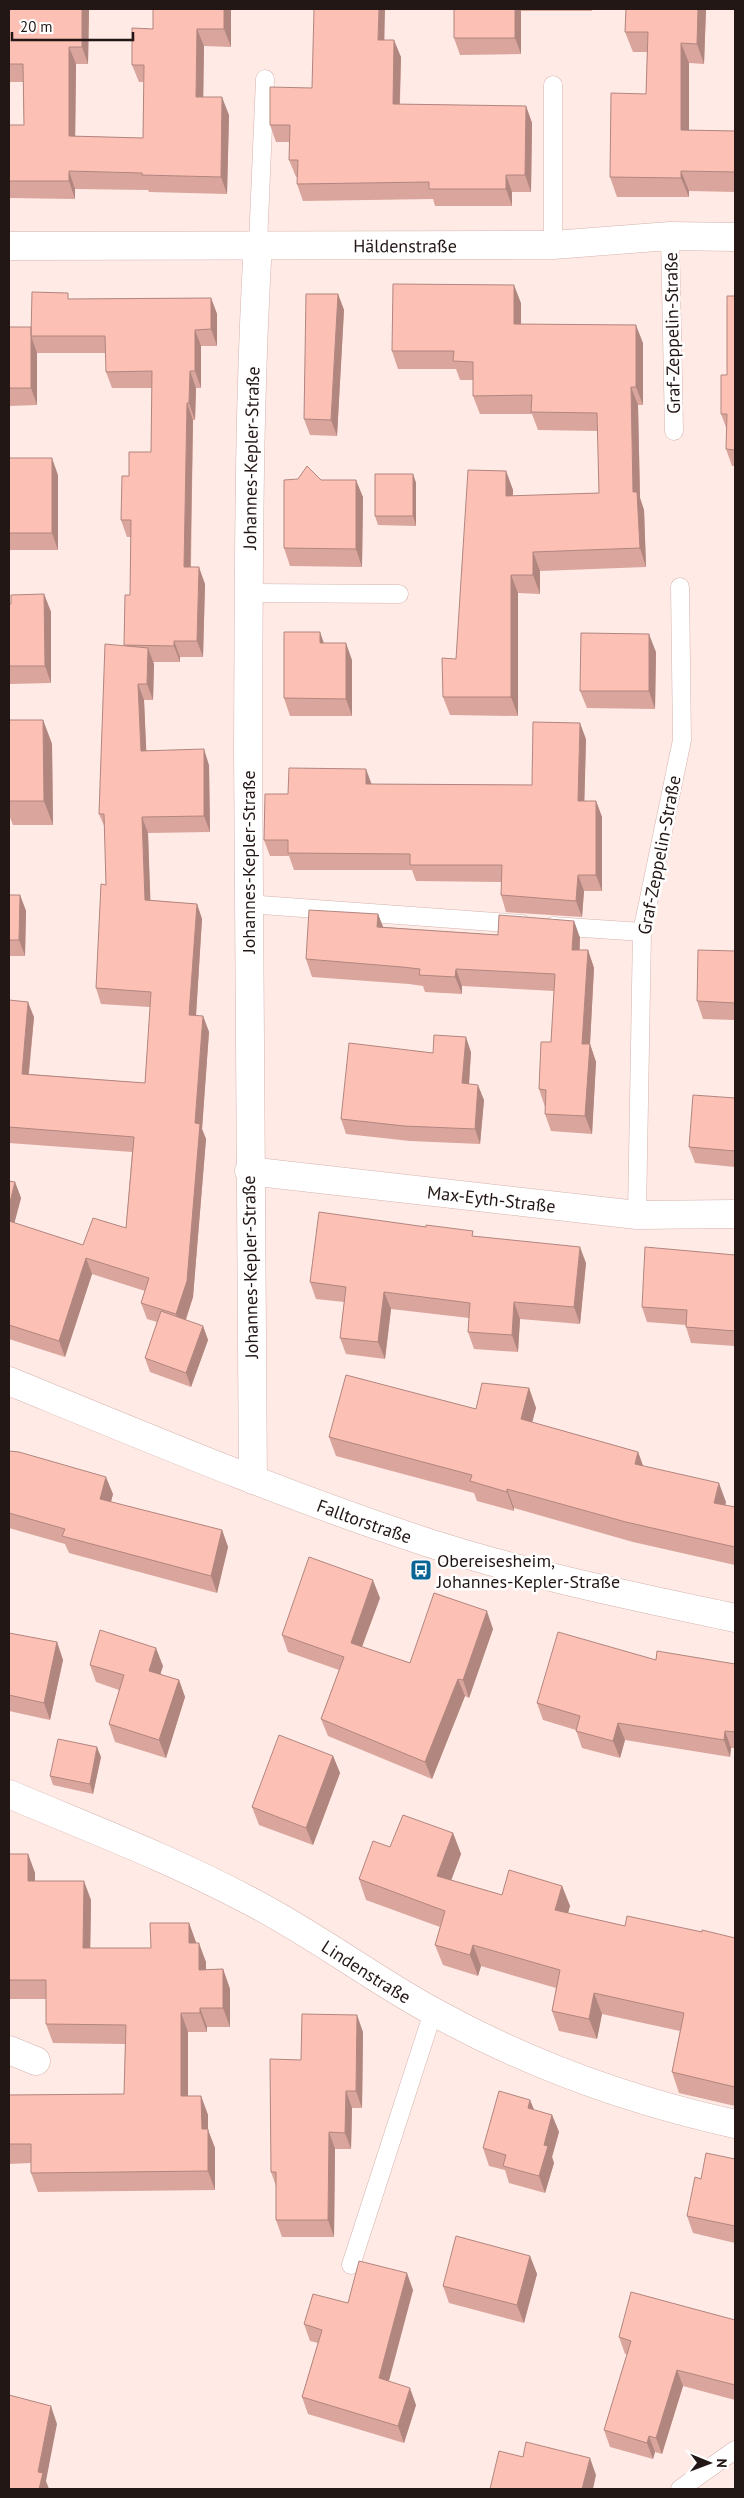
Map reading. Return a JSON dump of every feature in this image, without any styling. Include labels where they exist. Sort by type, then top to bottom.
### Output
[{"type":"street","name":"Häldenstraße","points":[[9,246],[258,244],[553,245],[670,236],[735,237]]},
{"type":"street","name":"Johannes-Kepler-Straße","points":[[253,1480],[249,1172],[249,593],[254,320],[258,244]]},
{"type":"street","name":"Max-Eyth-Straße","points":[[249,1172],[637,1215],[735,1214]]},
{"type":"street","name":"Falltorstraße","points":[[9,1381],[253,1480],[429,1542],[530,1573],[735,1618]]},
{"type":"street","name":"Lindenstraße","points":[[9,1794],[165,1860],[249,1900],[319,1940],[433,2012],[536,2062],[596,2084],[706,2118],[735,2124]]},
{"type":"street","points":[[9,2050],[36,2061]]},
{"type":"lane","points":[[258,244],[265,79]]},
{"type":"lane","points":[[553,85],[553,245]]},
{"type":"lane","name":"Graf-Zeppelin-Straße","points":[[670,236],[674,431]]},
{"type":"lane","name":"Graf-Zeppelin-Straße","points":[[637,1215],[642,932],[682,740],[680,587]]},
{"type":"lane","points":[[249,593],[399,594]]},
{"type":"lane","points":[[248,904],[642,932]]},
{"type":"lane","points":[[351,2265],[433,2012]]},
{"type":"lane","points":[[680,2489],[735,2450]]},
{"type":"building","points":[[9,9],[82,9],[82,47],[69,47],[69,136],[143,138],[144,65],[132,65],[132,28],[153,29],[153,9],[224,9],[224,29],[197,29],[196,97],[222,97],[221,177],[69,171],[69,181],[9,181],[9,125],[24,125],[23,64],[9,64]]},
{"type":"building","points":[[314,9],[379,9],[378,40],[394,40],[393,104],[526,106],[525,175],[506,175],[506,189],[429,189],[429,182],[297,184],[298,160],[289,160],[290,125],[270,125],[270,87],[312,88]]},
{"type":"building","points":[[454,9],[515,9],[515,38],[454,38]]},
{"type":"building","points":[[626,9],[698,9],[697,44],[681,43],[681,130],[735,131],[735,172],[681,171],[681,178],[610,177],[611,93],[646,94],[648,32],[625,32]]},
{"type":"building","points":[[393,284],[514,285],[514,324],[636,325],[636,387],[631,387],[633,492],[637,492],[640,548],[533,552],[533,575],[511,575],[511,697],[443,697],[442,658],[456,659],[468,470],[506,471],[506,496],[599,493],[597,413],[531,412],[532,395],[473,396],[473,362],[453,361],[454,351],[392,351]]},
{"type":"building","points":[[32,292],[68,293],[68,299],[211,298],[211,329],[195,330],[195,371],[190,371],[189,403],[187,403],[184,567],[199,567],[197,641],[174,641],[174,646],[124,645],[125,595],[130,595],[131,520],[121,520],[122,476],[129,476],[129,452],[151,452],[152,371],[106,372],[105,336],[31,336]]},
{"type":"building","points":[[306,294],[338,294],[331,420],[304,419]]},
{"type":"building","points":[[727,296],[735,296],[735,450],[726,449],[727,414],[721,414],[721,375],[727,375]]},
{"type":"building","points":[[9,327],[31,327],[31,388],[9,388]]},
{"type":"building","points":[[9,458],[52,458],[52,533],[9,533]]},
{"type":"building","points":[[307,466],[321,480],[356,480],[356,549],[284,548],[284,480],[298,479]]},
{"type":"building","points":[[375,474],[413,474],[413,516],[375,516]]},
{"type":"building","points":[[44,594],[45,666],[9,666],[9,604],[11,604],[11,595]]},
{"type":"building","points":[[284,632],[320,632],[320,643],[346,643],[346,699],[284,698]]},
{"type":"building","points":[[581,633],[649,634],[649,691],[580,691]]},
{"type":"building","points":[[105,644],[148,648],[147,684],[138,684],[141,751],[204,749],[204,816],[142,817],[145,900],[197,904],[189,1015],[203,1016],[195,1123],[200,1124],[187,1281],[176,1314],[141,1303],[149,1278],[86,1258],[59,1341],[9,1325],[9,1221],[83,1245],[93,1218],[126,1228],[134,1137],[9,1127],[9,1000],[28,1002],[22,1074],[145,1083],[151,992],[96,988],[101,884],[106,885],[104,814],[99,814]]},
{"type":"building","points":[[9,720],[43,720],[44,801],[9,801]]},
{"type":"building","points":[[533,722],[580,723],[578,801],[596,801],[596,875],[578,875],[576,901],[501,895],[502,865],[410,865],[410,854],[288,853],[288,840],[264,840],[265,794],[288,794],[289,768],[366,769],[366,784],[532,785]]},
{"type":"building","points":[[9,895],[20,895],[19,940],[9,940]]},
{"type":"building","points":[[309,910],[378,914],[377,927],[498,935],[499,915],[574,921],[572,950],[588,950],[582,1044],[590,1044],[585,1116],[545,1114],[546,1090],[539,1089],[541,1042],[551,1042],[555,974],[456,969],[455,977],[419,975],[420,969],[306,959]]},
{"type":"building","points":[[698,950],[735,951],[735,1003],[697,1001]]},
{"type":"building","points":[[434,1035],[466,1037],[462,1083],[478,1085],[475,1129],[404,1126],[341,1119],[349,1043],[433,1053]]},
{"type":"building","points":[[693,1095],[735,1098],[735,1151],[689,1147]]},
{"type":"building","points":[[9,1181],[15,1182],[9,1206]]},
{"type":"building","points":[[319,1212],[426,1227],[426,1225],[473,1231],[472,1236],[580,1247],[574,1307],[514,1302],[512,1335],[468,1332],[470,1303],[384,1292],[378,1342],[340,1338],[346,1287],[310,1282]]},
{"type":"building","points":[[645,1247],[735,1255],[735,1331],[686,1327],[687,1310],[642,1307]]},
{"type":"building","points":[[161,1311],[203,1326],[186,1373],[145,1358]]},
{"type":"building","points":[[346,1375],[476,1409],[482,1383],[529,1388],[521,1419],[638,1452],[635,1464],[719,1483],[714,1503],[735,1507],[735,1547],[626,1522],[507,1489],[507,1492],[470,1481],[472,1475],[329,1437]]},
{"type":"building","points":[[9,1451],[19,1452],[106,1477],[100,1499],[222,1530],[211,1576],[62,1536],[65,1529],[9,1513]]},
{"type":"building","points":[[309,1557],[373,1580],[351,1643],[410,1663],[434,1593],[487,1611],[463,1680],[458,1679],[425,1762],[321,1719],[344,1657],[282,1635]]},
{"type":"building","points":[[100,1630],[156,1648],[149,1671],[179,1680],[159,1740],[109,1724],[124,1675],[90,1665]]},
{"type":"building","points":[[558,1632],[656,1660],[657,1651],[735,1664],[735,1732],[725,1731],[724,1740],[618,1723],[613,1741],[576,1731],[580,1716],[537,1703]]},
{"type":"building","points":[[9,1633],[57,1642],[44,1703],[9,1695]]},
{"type":"building","points":[[279,1735],[333,1756],[306,1828],[252,1807]]},
{"type":"building","points":[[58,1739],[97,1747],[90,1784],[50,1776]]},
{"type":"building","points":[[403,1815],[453,1833],[437,1876],[502,1895],[509,1870],[562,1886],[555,1910],[625,1926],[627,1916],[735,1938],[735,2087],[672,2072],[684,2013],[594,1993],[589,2019],[552,2011],[560,1970],[473,1945],[470,1955],[435,1945],[445,1911],[359,1879],[373,1841],[390,1847]]},
{"type":"building","points":[[9,1854],[28,1854],[28,1881],[84,1881],[83,1948],[151,1948],[150,1923],[189,1923],[189,1943],[199,1943],[199,1970],[223,1969],[223,2008],[200,2008],[200,2013],[181,2013],[181,2096],[201,2096],[202,2129],[208,2129],[208,2171],[31,2173],[31,2144],[9,2144],[9,2095],[124,2094],[126,2025],[46,2024],[46,1980],[9,1980]]},
{"type":"building","points":[[302,2014],[357,2015],[356,2091],[346,2091],[345,2133],[329,2132],[328,2220],[276,2220],[276,2172],[271,2172],[270,2059],[301,2060]]},
{"type":"building","points":[[499,2091],[530,2100],[528,2108],[552,2115],[544,2145],[548,2146],[539,2176],[503,2166],[506,2155],[483,2148]]},
{"type":"building","points":[[706,2153],[735,2159],[735,2226],[687,2216],[695,2177],[701,2179]]},
{"type":"building","points":[[456,2236],[530,2256],[517,2305],[443,2286]]},
{"type":"building","points":[[359,2261],[407,2273],[379,2378],[410,2388],[398,2426],[302,2397],[322,2330],[304,2324],[313,2294],[348,2303]]},
{"type":"building","points":[[631,2292],[735,2320],[735,2385],[677,2370],[656,2438],[649,2436],[647,2443],[604,2430],[631,2341],[619,2337]]},
{"type":"building","points":[[9,2395],[51,2406],[38,2472],[43,2473],[39,2489],[9,2489]]},
{"type":"building","points":[[526,2442],[590,2458],[582,2489],[490,2489],[499,2451],[523,2457]]},
{"type":"place","name":"Obereisesheim, Johannes-Kepler-Straße","points":[[421,1570]]}]
